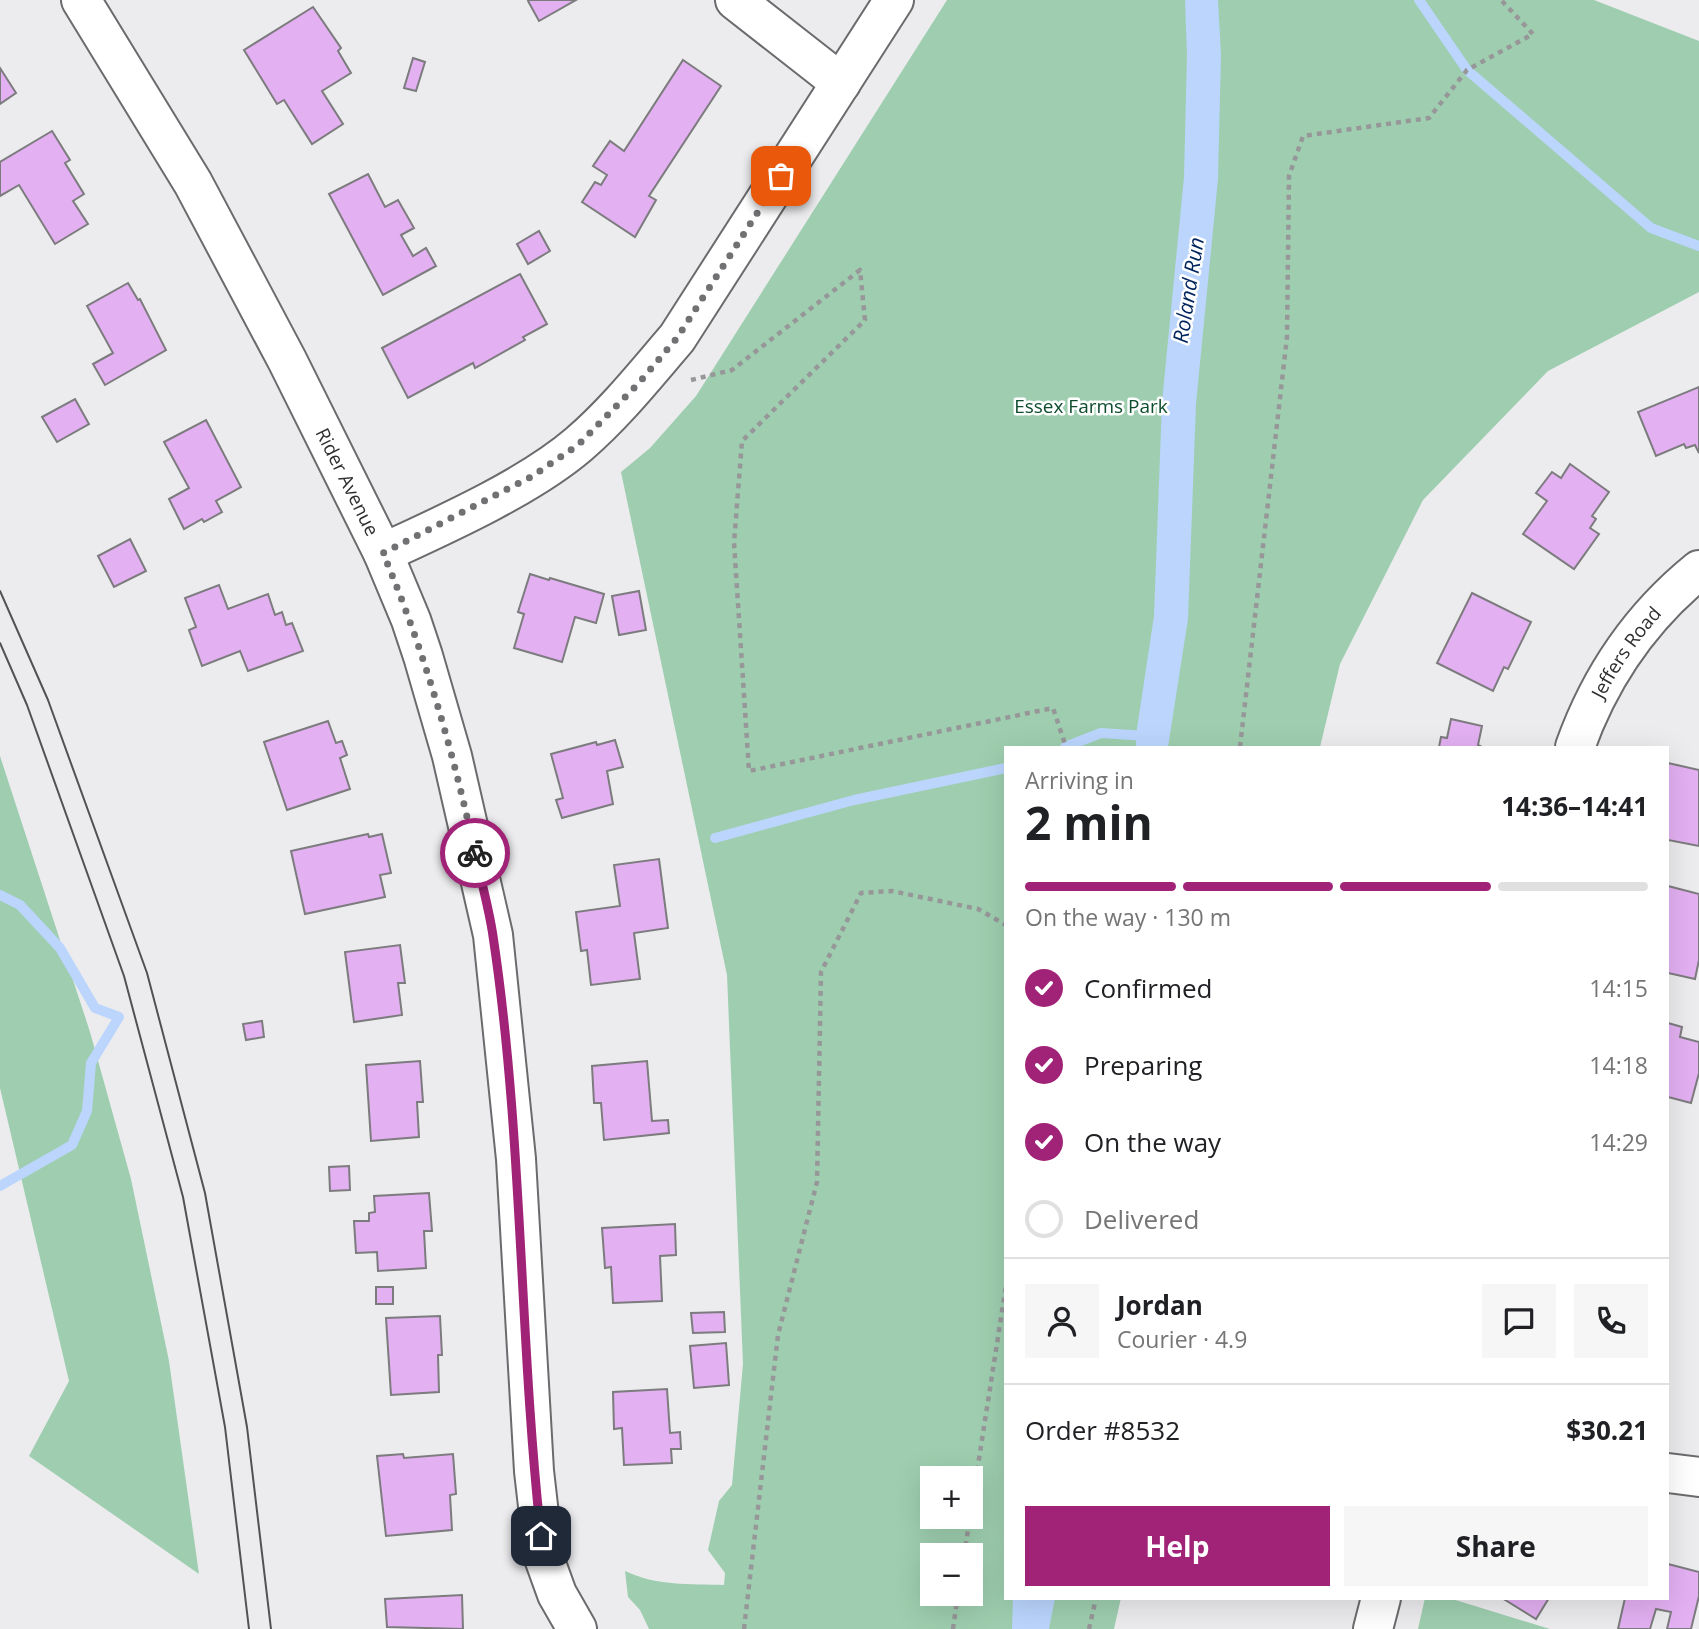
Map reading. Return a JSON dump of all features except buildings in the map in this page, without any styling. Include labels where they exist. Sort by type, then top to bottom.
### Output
[{"type":"street","name":"Rider Avenue","points":[[81,0],[193,183],[288,360],[383,553],[411,620],[453,756],[493,935],[514,1146],[534,1471],[544,1558],[557,1594],[577,1629]]},
{"type":"street","points":[[735,0],[841,83]]},
{"type":"street","points":[[383,553],[531,477],[578,445],[638,384],[677,338],[894,0]]},
{"type":"street","name":"Jeffers Road","points":[[1575,746],[1588,712],[1612,666],[1667,596],[1699,570]]},
{"type":"street","points":[[1669,1473],[1699,1477]]},
{"type":"street","points":[[1373,1629],[1380,1600]]},
{"type":"path","points":[[1240,746],[1287,337],[1289,176],[1303,136],[1429,118],[1467,70],[1533,34],[1501,0]]},
{"type":"path","points":[[638,384],[688,381],[732,370],[860,270],[865,320],[742,441],[734,543],[749,771],[1053,708],[1066,746]]},
{"type":"path","points":[[744,1629],[778,1335],[817,1182],[821,972],[861,894],[892,891],[978,909],[1004,924]]},
{"type":"path","points":[[978,1466],[1004,1299]]},
{"type":"path","points":[[1089,1629],[1096,1600]]},
{"type":"path","points":[[953,1629],[956,1606]]},
{"type":"green space","name":"Essex Farms Park","points":[[947,0],[1594,0],[1699,41],[1699,292],[1548,371],[1423,500],[1340,664],[1320,746],[1004,746],[1004,1600],[1121,1600],[1114,1629],[649,1629],[640,1610],[628,1597],[625,1571],[661,1582],[724,1585],[725,1573],[708,1550],[719,1501],[732,1485],[743,1364],[727,975],[621,472],[650,448],[696,396]]},
{"type":"green space","points":[[0,756],[90,1032],[131,1179],[169,1361],[199,1574],[29,1456],[69,1381],[0,1088]]},
{"type":"green space","points":[[1425,1600],[1456,1600],[1550,1629],[1418,1629]]},
{"type":"water","name":"Roland Run","points":[[1185,0],[1218,0],[1221,55],[1218,179],[1196,404],[1188,619],[1168,746],[1136,746],[1154,616],[1162,402],[1184,177],[1187,55]]},
{"type":"water","points":[[1013,1600],[1055,1600],[1049,1629],[1012,1629]]},
{"type":"waterway","points":[[1419,0],[1467,70],[1651,228],[1699,246]]},
{"type":"waterway","points":[[1068,746],[1101,733],[1147,736]]},
{"type":"waterway","points":[[715,838],[854,800],[1004,768]]},
{"type":"waterway","points":[[0,895],[20,905],[60,948],[95,1008],[119,1017],[91,1063],[87,1111],[72,1145],[0,1186]]},
{"type":"tram line","points":[[0,591],[48,700],[147,973],[205,1193],[247,1427],[271,1629]]},
{"type":"tram line","points":[[0,643],[27,705],[124,976],[183,1197],[225,1427],[249,1629]]},
{"type":"way so far","points":[[475,853],[453,756],[423,656],[383,553],[531,477],[578,445],[638,384],[677,338],[781,176]]},
{"type":"route","points":[[475,853],[493,935],[505,1041],[516,1159],[534,1471],[541,1536]]}]
